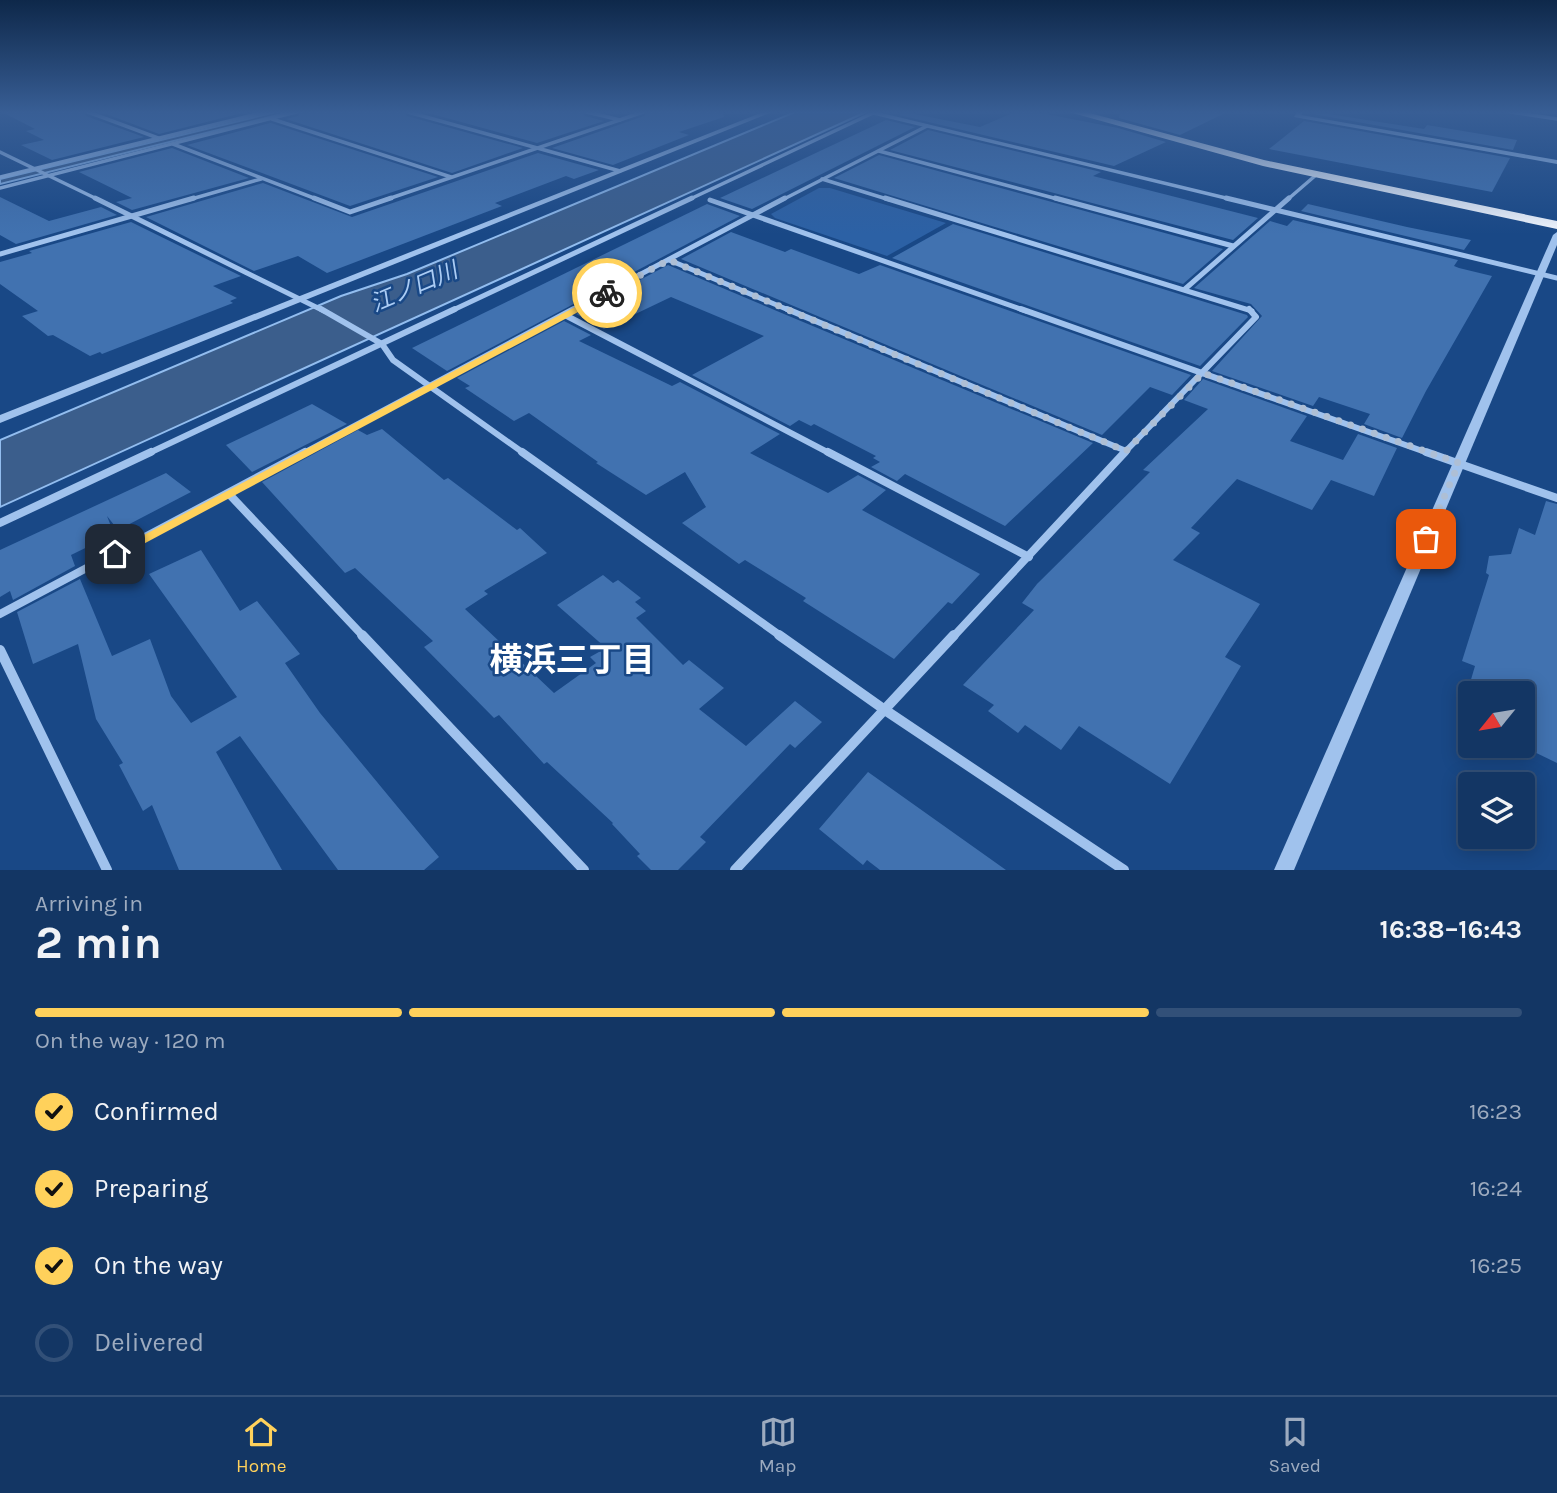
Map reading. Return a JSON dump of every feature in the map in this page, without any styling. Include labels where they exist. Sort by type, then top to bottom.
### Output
[{"type":"highway","points":[[1228,153],[1316,176],[1557,225]]},
{"type":"street","points":[[1,153],[301,298],[382,344],[393,360],[885,710],[1124,870]]},
{"type":"street","points":[[0,177],[100,153]]},
{"type":"street","points":[[0,188],[140,153]]},
{"type":"street","points":[[195,153],[350,212],[525,153]]},
{"type":"street","points":[[376,153],[452,177]]},
{"type":"street","points":[[556,153],[620,170]]},
{"type":"street","points":[[0,419],[665,153]]},
{"type":"street","points":[[0,523],[790,153]]},
{"type":"street","points":[[0,614],[875,153]]},
{"type":"street","points":[[884,153],[1233,246]]},
{"type":"street","points":[[1038,153],[1557,278]]},
{"type":"street","points":[[1504,153],[1557,162]]},
{"type":"street","points":[[1185,289],[1316,176]]},
{"type":"street","points":[[0,254],[261,179]]},
{"type":"street","points":[[735,870],[1126,451],[1256,317],[1251,310],[1185,289],[822,179]]},
{"type":"street","points":[[710,200],[1557,498]]},
{"type":"street","points":[[1284,870],[1557,235]]},
{"type":"street","points":[[669,260],[1126,451]]},
{"type":"street","points":[[565,315],[1029,557]]},
{"type":"street","points":[[229,494],[584,870]]},
{"type":"street","points":[[0,650],[107,870]]},
{"type":"shaded area","points":[[819,188],[830,188],[946,223],[887,256],[775,218],[771,214]]},
{"type":"water","points":[[109,153],[126,153],[0,184],[0,179]]},
{"type":"water","name":"江ノ口川","points":[[698,153],[777,153],[0,507],[0,440],[341,296],[407,274]]},
{"type":"building","points":[[37,153],[82,153],[52,160]]},
{"type":"building","points":[[154,153],[184,153],[249,178],[132,210],[116,202],[132,198],[79,172]]},
{"type":"building","points":[[207,153],[362,153],[438,177],[350,206]]},
{"type":"building","points":[[389,153],[510,153],[452,173]]},
{"type":"building","points":[[538,153],[599,170],[574,179],[566,176],[495,203],[502,206],[327,273],[298,256],[254,271],[146,217],[263,183],[352,217]]},
{"type":"building","points":[[569,153],[644,153],[613,165]]},
{"type":"building","points":[[817,153],[864,153],[752,209],[720,198]]},
{"type":"building","points":[[900,153],[1021,153],[1101,172],[1093,176],[1258,218],[1233,240]]},
{"type":"building","points":[[1058,153],[1143,153],[1114,166]]},
{"type":"building","points":[[1288,153],[1480,153],[1510,158],[1492,192]]},
{"type":"building","points":[[879,155],[1223,249],[1183,284],[834,178]]},
{"type":"building","points":[[0,197],[49,221],[101,207],[117,215],[16,244],[0,235]]},
{"type":"building","points":[[707,204],[740,216],[447,371],[412,348]]},
{"type":"building","points":[[1308,204],[1471,240],[1464,250],[1301,211]]},
{"type":"building","points":[[1293,220],[1458,260],[1454,266],[1492,276],[1402,438],[1364,424],[1370,414],[1319,397],[1313,406],[1212,371],[1262,316],[1251,304],[1194,288],[1270,221],[1287,226]]},
{"type":"building","points":[[131,222],[241,276],[213,286],[237,298],[230,301],[233,303],[102,354],[100,352],[90,356],[53,335],[48,336],[22,316],[38,311],[0,284],[0,262]]},
{"type":"building","points":[[953,224],[1248,317],[1200,366],[892,258]]},
{"type":"building","points":[[731,232],[785,252],[791,249],[859,274],[880,265],[1191,375],[1172,395],[1150,387],[1102,435],[681,259]]},
{"type":"building","points":[[668,265],[1093,443],[1005,526],[905,474],[897,481],[871,467],[880,462],[873,458],[876,456],[814,424],[811,426],[799,420],[790,426],[692,375],[764,336],[671,297],[604,329],[576,314]]},
{"type":"building","points":[[564,321],[591,335],[579,341],[672,386],[680,382],[780,434],[750,453],[828,493],[858,475],[886,490],[862,510],[980,574],[952,604],[948,602],[894,659],[803,601],[806,598],[745,560],[739,564],[682,523],[706,507],[685,472],[646,495],[596,463],[598,462],[529,413],[514,421],[465,388],[470,386],[457,378]]},
{"type":"building","points":[[1203,379],[1307,416],[1290,441],[1343,460],[1358,434],[1397,448],[1374,496],[1331,480],[1312,510],[1237,479],[1191,528],[1200,533],[1173,560],[1260,604],[1225,657],[1241,666],[1170,784],[1079,726],[1061,750],[1025,725],[1018,733],[988,711],[994,705],[963,685],[1034,610],[1022,603],[1037,584],[1150,472],[1143,470],[1208,409],[1184,400]]},
{"type":"building","points":[[312,404],[347,424],[252,472],[226,445]]},
{"type":"building","points":[[382,429],[444,480],[448,478],[517,530],[520,528],[547,553],[484,591],[488,594],[465,609],[554,693],[596,663],[590,657],[606,648],[557,605],[603,575],[613,583],[618,580],[641,598],[635,602],[646,611],[636,618],[683,665],[689,660],[724,688],[699,709],[746,746],[795,701],[822,722],[795,748],[790,744],[700,837],[706,842],[678,870],[651,870],[613,823],[547,762],[544,764],[499,715],[494,718],[424,647],[433,641],[355,568],[345,573],[262,482],[358,430],[367,435]]},
{"type":"building","points":[[166,473],[191,492],[118,530],[107,516],[114,534],[71,555],[75,566],[13,600],[10,591],[0,597],[0,550]]},
{"type":"building","points":[[1546,501],[1557,504],[1557,763],[1535,752],[1535,681],[1471,681],[1475,666],[1462,661],[1489,575],[1486,573],[1489,556],[1511,554],[1519,528],[1535,535]]},
{"type":"building","points":[[201,550],[240,611],[257,601],[300,654],[285,663],[320,713],[439,857],[424,870],[338,870],[240,736],[216,752],[282,870],[179,870],[152,805],[143,811],[119,765],[123,763],[96,719],[78,644],[33,664],[17,612],[80,579],[112,656],[150,639],[171,696],[191,723],[237,697],[149,574]]},
{"type":"building","points":[[868,772],[1006,870],[880,870],[867,860],[863,865],[819,829]]},
{"type":"way so far","points":[[607,293],[669,260],[1126,451],[1203,373],[1459,463],[1426,539]]},
{"type":"district","name":"横浜三丁目","points":[[572,660]]},
{"type":"route","points":[[115,554],[607,293]]}]
